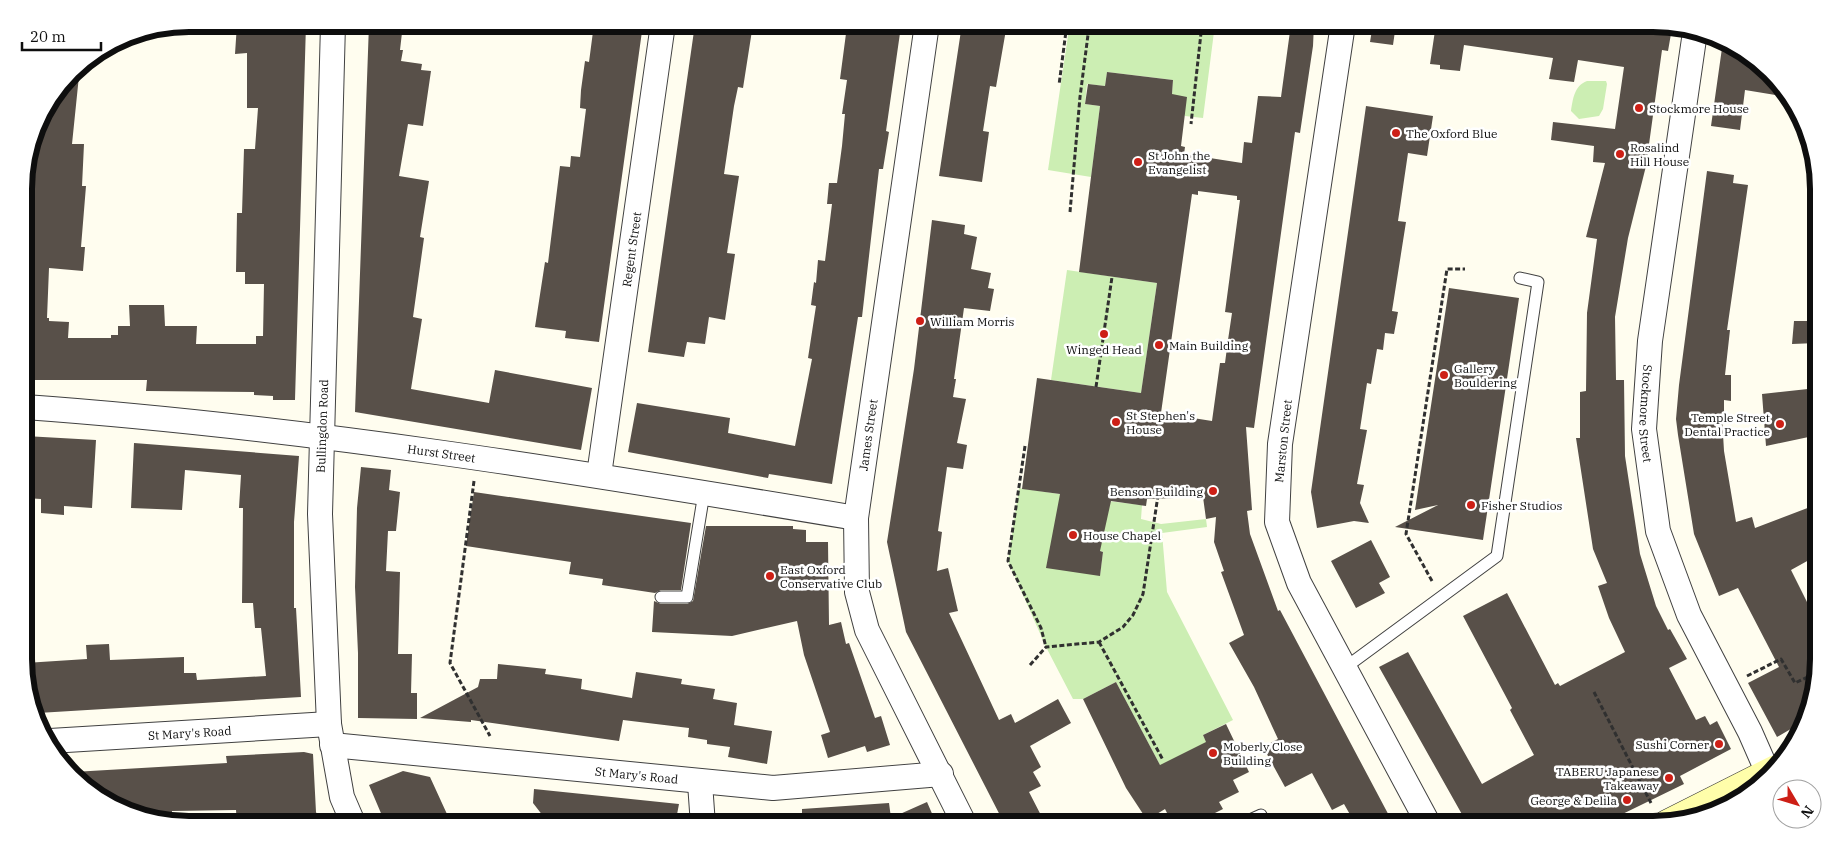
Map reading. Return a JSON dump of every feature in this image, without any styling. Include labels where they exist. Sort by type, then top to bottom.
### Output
[{"type":"main road","points":[[1660,815],[1714,803]]},
{"type":"street","name":"James Street","points":[[926,32],[856,518],[857,592],[867,630],[961,816]]},
{"type":"street","name":"Marston Street","points":[[1343,32],[1280,444],[1277,522],[1299,584],[1346,667],[1424,816]]},
{"type":"street","name":"Bullingdon Road","points":[[334,33],[320,514],[331,734],[342,797],[350,816]]},
{"type":"street","name":"Regent Street","points":[[599,475],[662,33]]},
{"type":"street","name":"Stockmore Street","points":[[1694,39],[1650,341],[1644,429],[1658,530],[1689,615],[1769,765]]},
{"type":"street","name":"Hurst Street","points":[[33,408],[143,416],[477,458],[599,475],[856,518]]},
{"type":"street","name":"St Mary's Road","points":[[56,741],[331,734],[505,762],[700,783],[774,788],[940,774]]},
{"type":"street","points":[[700,783],[702,816]]},
{"type":"lane","points":[[1346,667],[1497,556],[1538,282],[1520,278]]},
{"type":"lane","points":[[661,597],[687,597],[704,493]]},
{"type":"lane","points":[[1257,816],[1261,814]]},
{"type":"path","points":[[1059,85],[1066,32]]},
{"type":"path","points":[[1070,212],[1080,97],[1088,32]]},
{"type":"path","points":[[1191,124],[1200,32]]},
{"type":"path","points":[[1441,597],[1406,534],[1447,269],[1465,269]]},
{"type":"path","points":[[1096,387],[1112,277]]},
{"type":"path","points":[[1025,446],[1008,561],[1041,628],[1046,647]]},
{"type":"path","points":[[477,458],[450,663],[505,762]]},
{"type":"path","points":[[1030,665],[1046,647],[1099,642],[1123,627],[1141,602],[1159,489]]},
{"type":"path","points":[[1099,642],[1163,760]]},
{"type":"path","points":[[1726,686],[1781,659],[1795,684],[1808,677]]},
{"type":"path","points":[[1594,692],[1660,815]]},
{"type":"green space","points":[[1068,32],[1214,32],[1203,118],[1185,116],[1172,94],[1173,80],[1107,72],[1105,86],[1087,84],[1085,104],[1100,106],[1091,177],[1048,170]]},
{"type":"green space","points":[[1587,81],[1606,81],[1603,109],[1599,116],[1579,119],[1571,111],[1575,93],[1579,86]]},
{"type":"green space","points":[[1067,270],[1157,283],[1141,393],[1051,380]]},
{"type":"green space","points":[[1019,488],[1066,495],[1100,575],[1103,552],[1100,551],[1099,500],[1142,505],[1141,519],[1161,524],[1206,519],[1207,527],[1162,533],[1167,592],[1233,720],[1203,735],[1207,743],[1162,769],[1116,682],[1083,699],[1073,699],[1046,647],[1008,561]]},
{"type":"building","points":[[961,32],[1006,32],[996,87],[990,86],[983,131],[989,132],[982,182],[939,176]]},
{"type":"building","points":[[1290,32],[1314,32],[1300,133],[1295,132],[1254,428],[1246,427],[1252,510],[1247,511],[1250,534],[1278,611],[1280,610],[1389,816],[1351,816],[1344,804],[1332,810],[1312,773],[1285,787],[1263,747],[1278,739],[1254,687],[1229,643],[1244,635],[1221,572],[1224,571],[1214,542],[1216,517],[1206,519],[1203,497],[1147,499],[1146,506],[1111,501],[1100,551],[1103,552],[1100,576],[1046,568],[1060,494],[1022,489],[1037,378],[1141,393],[1157,283],[1079,272],[1100,106],[1085,104],[1088,84],[1105,86],[1107,72],[1173,80],[1172,94],[1187,97],[1181,146],[1185,147],[1184,154],[1242,163],[1244,142],[1252,143],[1258,96],[1281,97]],"holes":[[[1198,191],[1237,196],[1237,200],[1240,200],[1225,312],[1232,313],[1225,363],[1220,363],[1212,421],[1161,413],[1192,194],[1198,195]]]},
{"type":"building","points":[[1372,32],[1395,32],[1393,45],[1370,42]]},
{"type":"building","points":[[1435,32],[1653,32],[1671,34],[1668,51],[1662,50],[1646,166],[1628,238],[1615,317],[1616,380],[1624,380],[1625,456],[1640,554],[1656,606],[1668,630],[1670,629],[1687,659],[1669,668],[1696,720],[1705,716],[1710,725],[1717,721],[1731,749],[1680,776],[1684,784],[1618,816],[1463,816],[1379,667],[1408,652],[1482,784],[1534,755],[1510,710],[1512,708],[1463,616],[1507,593],[1555,685],[1558,683],[1560,686],[1625,652],[1609,618],[1598,586],[1607,583],[1593,549],[1576,438],[1580,438],[1580,392],[1586,391],[1587,313],[1597,239],[1586,237],[1605,163],[1593,162],[1594,146],[1551,140],[1553,122],[1615,129],[1624,67],[1578,60],[1574,82],[1549,79],[1553,58],[1464,45],[1460,71],[1440,69],[1440,65],[1430,64]]},
{"type":"building","points":[[236,33],[306,33],[295,400],[273,400],[273,396],[254,395],[254,392],[146,391],[147,380],[33,380],[33,179],[36,159],[41,139],[49,120],[59,102],[79,77],[72,144],[84,144],[82,186],[86,186],[81,247],[85,247],[83,271],[49,268],[47,318],[49,318],[49,321],[69,322],[68,338],[111,338],[111,335],[118,335],[118,326],[130,326],[129,305],[164,305],[165,326],[197,326],[196,344],[256,344],[256,336],[263,336],[264,284],[245,284],[245,272],[236,272],[237,213],[242,213],[244,149],[255,149],[258,108],[247,108],[247,53],[235,54]]},
{"type":"building","points":[[369,33],[402,33],[400,50],[403,50],[401,61],[422,64],[421,70],[431,71],[423,126],[408,124],[399,176],[429,181],[420,237],[424,238],[413,317],[422,319],[411,389],[489,403],[495,370],[592,388],[581,450],[355,412]]},
{"type":"building","points":[[593,33],[642,33],[599,342],[565,338],[566,331],[535,327],[545,262],[548,263],[560,166],[570,167],[571,156],[580,157],[586,109],[580,108],[581,90],[585,61],[589,62]]},
{"type":"building","points":[[694,33],[752,33],[743,88],[738,87],[734,106],[724,174],[739,176],[727,253],[735,254],[725,320],[709,317],[705,344],[687,342],[684,357],[648,352]]},
{"type":"building","points":[[846,33],[900,33],[886,131],[889,132],[883,169],[879,169],[862,317],[858,317],[832,484],[769,474],[768,478],[628,452],[637,403],[730,418],[728,433],[795,446],[812,359],[808,358],[816,306],[811,305],[814,282],[816,283],[818,260],[825,261],[832,204],[827,204],[829,183],[837,183],[842,146],[845,114],[842,114],[847,80],[840,79]]},
{"type":"building","points":[[1722,49],[1748,65],[1764,78],[1778,95],[1745,90],[1740,130],[1711,126]]},
{"type":"building","points":[[1366,106],[1433,116],[1427,156],[1408,153],[1398,221],[1406,222],[1392,311],[1398,312],[1394,334],[1385,333],[1383,350],[1377,349],[1371,384],[1367,383],[1360,429],[1367,430],[1357,484],[1364,485],[1360,503],[1369,523],[1354,521],[1317,528],[1311,492]]},
{"type":"building","points":[[1707,171],[1734,175],[1733,183],[1748,185],[1727,330],[1730,330],[1725,375],[1731,375],[1731,401],[1724,400],[1724,417],[1722,417],[1724,451],[1736,522],[1752,517],[1755,528],[1810,507],[1810,559],[1791,570],[1810,606],[1808,680],[1798,720],[1794,727],[1777,737],[1748,683],[1779,667],[1738,588],[1719,596],[1694,534],[1676,419]]},
{"type":"building","points":[[932,220],[965,225],[964,234],[977,237],[971,269],[991,273],[988,288],[994,289],[990,311],[964,308],[953,397],[966,399],[957,443],[967,445],[963,469],[947,467],[938,531],[942,532],[937,571],[948,568],[958,611],[949,613],[999,720],[1011,714],[1015,723],[1058,699],[1071,723],[1030,746],[1041,767],[1033,772],[1041,786],[1029,792],[1041,816],[1000,816],[906,632],[887,542],[914,369]]},
{"type":"building","points":[[1449,288],[1519,298],[1483,540],[1395,527],[1438,505],[1415,510]]},
{"type":"building","points":[[1794,321],[1810,321],[1810,343],[1792,344]]},
{"type":"building","name":"Temple Street Dental Practice","points":[[1810,389],[1810,437],[1766,446],[1762,394]]},
{"type":"building","points":[[32,436],[96,440],[92,508],[64,506],[64,515],[41,513],[41,499],[32,498]]},
{"type":"building","points":[[134,443],[299,456],[294,522],[294,608],[296,608],[301,697],[42,713],[34,680],[32,663],[87,659],[86,645],[109,644],[110,660],[184,657],[184,673],[196,673],[197,680],[266,676],[261,628],[255,628],[253,603],[242,603],[243,508],[239,508],[241,475],[185,470],[182,510],[131,508]]},
{"type":"building","points":[[361,467],[391,470],[389,490],[400,492],[396,531],[388,531],[386,571],[400,572],[398,654],[412,654],[411,693],[417,693],[417,719],[358,718],[355,587],[357,508]]},
{"type":"building","points":[[474,492],[691,523],[681,590],[661,590],[655,593],[602,585],[603,579],[569,574],[571,562],[466,546]]},
{"type":"building","points":[[706,526],[793,526],[793,529],[806,530],[806,542],[828,542],[829,625],[841,622],[846,644],[849,643],[875,718],[881,716],[890,745],[867,752],[865,746],[828,758],[821,735],[830,732],[804,655],[797,621],[732,636],[652,632],[654,601],[661,604],[687,604],[693,601]]},
{"type":"building","points":[[1371,540],[1390,577],[1379,583],[1385,593],[1356,608],[1331,561]]},
{"type":"building","points":[[498,664],[546,669],[545,674],[582,679],[581,689],[632,698],[636,672],[682,679],[681,684],[715,689],[713,699],[737,703],[734,725],[772,731],[767,764],[728,757],[730,747],[707,744],[707,740],[688,737],[689,728],[623,720],[619,741],[471,720],[471,722],[420,718],[478,687],[480,679],[497,679]]},
{"type":"building","name":"Moberly Close Building","points":[[1116,682],[1160,765],[1206,742],[1203,735],[1226,724],[1249,772],[1233,780],[1239,792],[1219,802],[1223,809],[1209,816],[1204,816],[1203,814],[1199,816],[1168,816],[1165,809],[1154,816],[1144,816],[1126,788],[1083,699]]},
{"type":"building","points":[[304,752],[313,754],[318,816],[236,816],[236,810],[172,811],[172,815],[169,815],[129,805],[94,784],[79,772],[227,763],[226,756]]},
{"type":"building","points":[[403,771],[430,777],[448,816],[382,816],[369,785]]},
{"type":"building","points":[[534,789],[679,804],[677,816],[543,816],[533,803]]},
{"type":"building","points":[[927,802],[933,816],[896,816]]},
{"type":"building","points":[[889,803],[891,816],[802,816],[802,809]]},
{"type":"place","name":"Stockmore House","points":[[1639,108]]},
{"type":"place","name":"The Oxford Blue","points":[[1396,133]]},
{"type":"place","name":"Rosalind Hill House","points":[[1620,154]]},
{"type":"place","name":"St John the Evangelist","points":[[1138,162]]},
{"type":"place","name":"William Morris","points":[[920,321]]},
{"type":"place","name":"Winged Head","points":[[1104,334]]},
{"type":"place","name":"Main Building","points":[[1159,345]]},
{"type":"place","name":"Gallery Bouldering","points":[[1444,375]]},
{"type":"place","name":"St Stephen's House","points":[[1116,422]]},
{"type":"place","name":"Temple Street Dental Practice","points":[[1780,424]]},
{"type":"place","name":"Benson Building","points":[[1213,491]]},
{"type":"place","name":"Fisher Studios","points":[[1471,505]]},
{"type":"place","name":"House Chapel","points":[[1073,535]]},
{"type":"place","name":"East Oxford Conservative Club","points":[[770,576]]},
{"type":"place","name":"Sushi Corner","points":[[1719,744]]},
{"type":"place","name":"Moberly Close Building","points":[[1213,753]]},
{"type":"place","name":"TABERU Japanese Takeaway","points":[[1669,778]]},
{"type":"place","name":"George & Delila","points":[[1627,800]]}]
